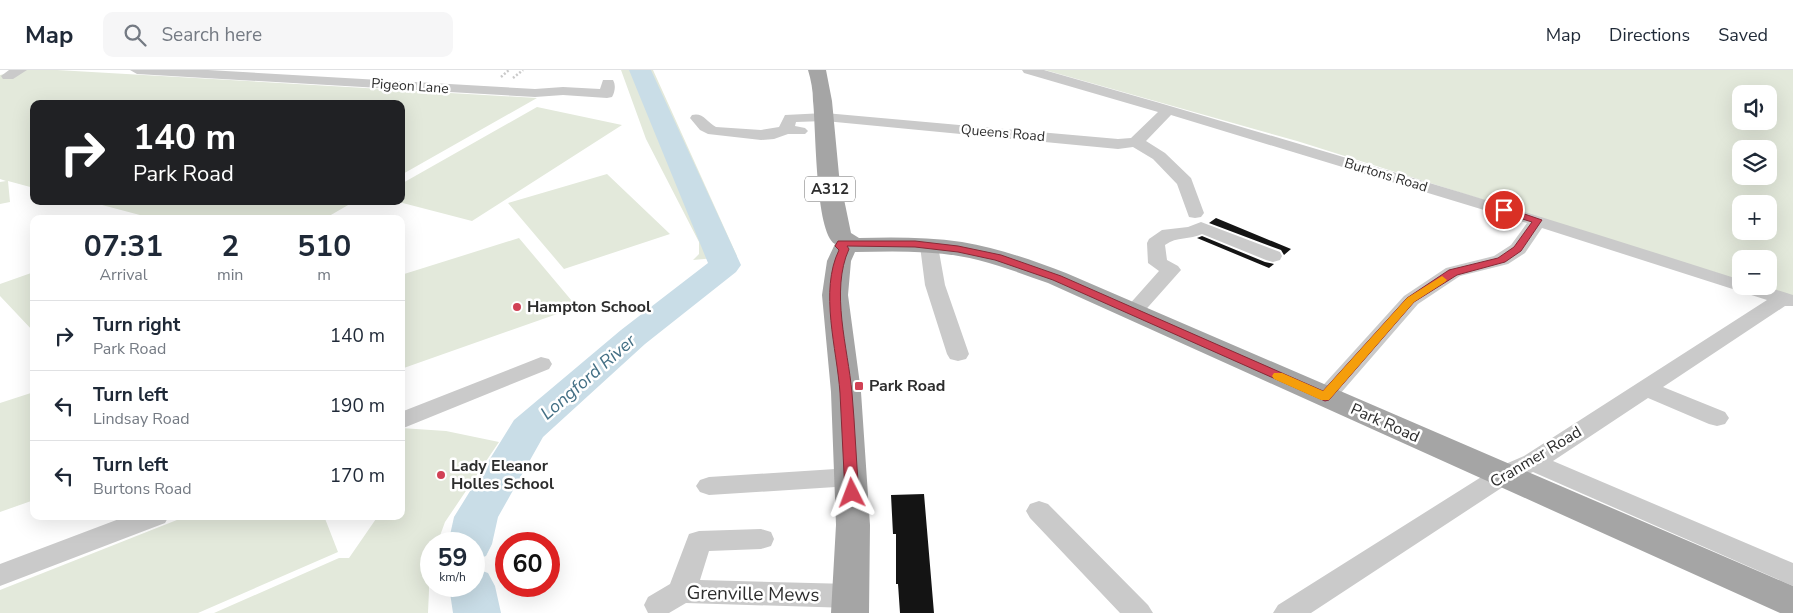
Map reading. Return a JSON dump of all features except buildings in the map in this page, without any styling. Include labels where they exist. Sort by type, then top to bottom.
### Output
[{"type":"main road","name":"A312","points":[[817,70],[823,90],[830,196],[840,237],[848,245]]},
{"type":"main road","name":"Park Road","points":[[848,245],[929,246],[958,249],[998,257],[1057,278],[1793,602]]},
{"type":"main road","points":[[848,245],[839,261],[835,295],[846,392],[851,477],[853,525],[850,604]]},
{"type":"street","name":"Pigeon Lane","points":[[137,70],[407,86],[500,81],[535,93],[563,91],[607,94],[608,83]]},
{"type":"street","name":"Burtons Road","points":[[1029,70],[1538,220],[1732,283]]},
{"type":"street","points":[[407,86],[420,77]]},
{"type":"street","points":[[1168,110],[1136,142],[1159,156],[1185,182],[1195,214]]},
{"type":"street","name":"Queens Road","points":[[697,118],[704,127],[723,132],[770,135],[787,129],[803,132],[850,118],[1118,144],[1136,142]]},
{"type":"street","points":[[1325,397],[1410,300],[1453,272],[1501,260],[1518,249],[1538,220]]},
{"type":"street","points":[[1134,311],[1171,270],[1158,263],[1156,243],[1168,234],[1192,232],[1201,227],[1273,256]]},
{"type":"street","points":[[929,246],[935,285],[958,354]]},
{"type":"street","name":"Burtons Road","points":[[1772,295],[1788,300]]},
{"type":"street","name":"Cranmer Road","points":[[1288,613],[1504,475],[1533,462],[1788,300]]},
{"type":"street","points":[[405,419],[542,364]]},
{"type":"street","points":[[1647,388],[1669,399],[1718,418]]},
{"type":"street","points":[[1533,462],[1793,574]]},
{"type":"street","points":[[709,486],[851,477]]},
{"type":"street","points":[[1039,511],[1138,613]]},
{"type":"street","points":[[0,575],[145,520]]},
{"type":"street","name":"Grenville Mews","points":[[761,539],[699,541],[670,598],[850,604]]},
{"type":"shaded area","points":[[24,70],[57,70],[537,98],[405,173],[405,100],[30,100],[30,187],[8,181],[10,202],[0,204],[0,182],[6,181],[0,179],[0,75]]},
{"type":"shaded area","points":[[621,70],[653,70],[737,256],[693,260],[699,254],[699,242],[646,139]]},
{"type":"shaded area","points":[[1045,70],[1793,70],[1793,298],[1777,293],[1777,250],[1732,250],[1732,278],[1297,141]]},
{"type":"shaded area","points":[[537,107],[622,125],[472,221],[405,204],[405,182]]},
{"type":"shaded area","points":[[607,174],[670,234],[564,269],[508,203]]},
{"type":"shaded area","points":[[102,205],[348,205],[331,215],[140,215]]},
{"type":"shaded area","points":[[519,238],[577,307],[405,368],[405,274]]},
{"type":"shaded area","points":[[30,273],[30,328],[0,296],[0,284]]},
{"type":"shaded area","points":[[30,393],[30,501],[0,512],[0,403]]},
{"type":"shaded area","points":[[405,428],[446,431],[499,442],[445,522],[441,532],[420,532],[420,597],[429,597],[428,613],[214,613],[339,558],[349,558],[375,520],[405,520]]},
{"type":"shaded area","points":[[177,520],[326,520],[338,552],[198,613],[0,613],[0,590]]},
{"type":"waterway","name":"Longford River","points":[[473,532],[476,517],[528,429],[633,337],[725,265],[640,70]]},
{"type":"waterway","name":"Longford River","points":[[474,597],[477,613]]},
{"type":"slow traffic","points":[[1278,376],[1325,397],[1410,300],[1442,280]]},
{"type":"place","name":"Hampton School","points":[[517,307]]},
{"type":"place","name":"Park Road","points":[[859,386]]},
{"type":"place","name":"Lady Eleanor Holles School","points":[[441,475]]},
{"type":"route","points":[[852,493],[846,392],[835,295],[839,261],[844,249],[840,246],[842,243],[849,242],[854,245],[915,244],[958,249],[998,257],[1057,278],[1118,304],[1325,397],[1410,300],[1453,272],[1501,260],[1518,249],[1538,220],[1504,210]]}]
